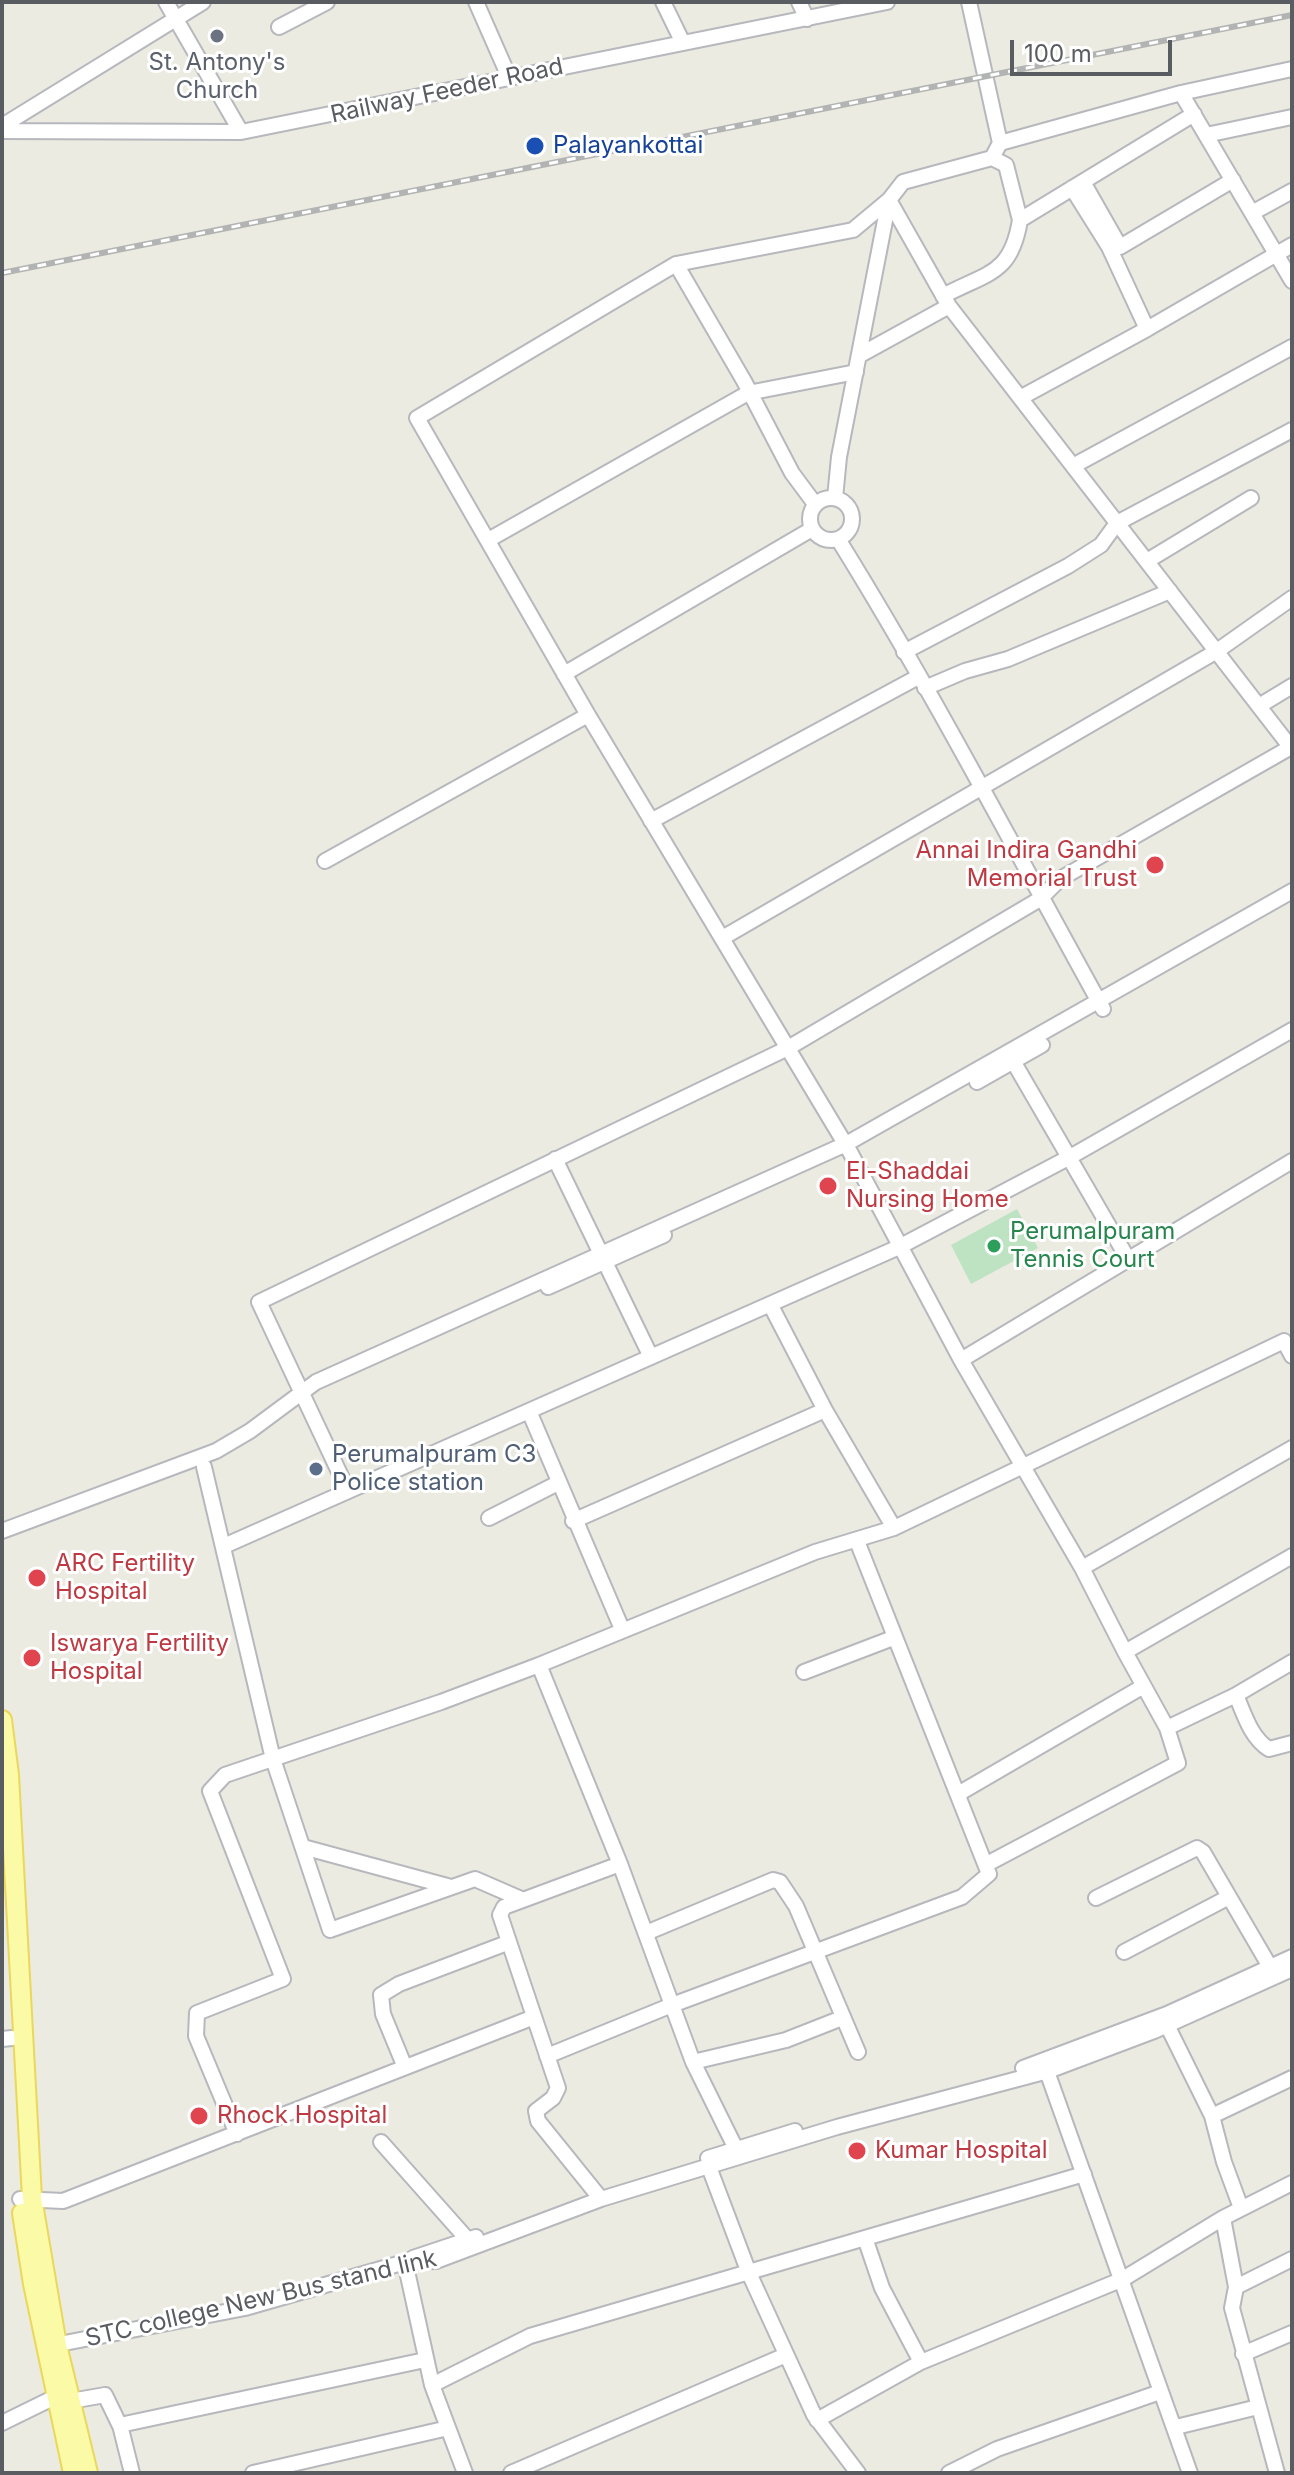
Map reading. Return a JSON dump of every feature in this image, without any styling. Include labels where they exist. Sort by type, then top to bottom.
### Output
[{"type":"main road","points":[[2,1720],[10,1791],[26,2198]]},
{"type":"main road","points":[[2,1847],[7,2038],[26,2198],[63,2399],[73,2473]]},
{"type":"main road","points":[[63,2399],[88,2473]]},
{"type":"street","points":[[166,2],[241,132]]},
{"type":"street","points":[[2,128],[203,2]]},
{"type":"street","points":[[279,27],[327,2]]},
{"type":"street","points":[[476,2],[509,77]]},
{"type":"street","points":[[663,2],[683,43]]},
{"type":"street","points":[[799,2],[807,19]]},
{"type":"street","name":"Railway Feeder Road","points":[[2,128],[241,132],[887,2]]},
{"type":"street","points":[[969,2],[1000,143],[992,158]]},
{"type":"street","points":[[1000,143],[1181,93],[1292,69]]},
{"type":"street","points":[[1181,93],[1292,281]]},
{"type":"street","points":[[1020,220],[1194,114]]},
{"type":"street","points":[[1206,135],[1292,117]]},
{"type":"street","points":[[860,355],[1007,263],[1016,247],[1020,220],[1006,165],[992,158],[903,182],[889,200],[853,230],[676,264],[417,418],[490,539],[588,715],[848,1148],[961,1360],[1082,1568],[1142,1687],[1167,1728],[1178,1763],[987,1864]]},
{"type":"street","points":[[1078,185],[1120,247],[1233,180]]},
{"type":"street","points":[[1078,185],[1147,329]]},
{"type":"street","points":[[1252,213],[1292,191]]},
{"type":"street","points":[[348,1491],[301,1397],[259,1302],[788,1048],[1040,899],[1060,879],[1292,748],[946,301],[889,200]]},
{"type":"street","points":[[835,498],[889,200]]},
{"type":"street","points":[[1020,398],[1292,245]]},
{"type":"street","points":[[676,264],[744,381],[792,473],[815,504]]},
{"type":"street","points":[[1073,466],[1292,347]]},
{"type":"street","points":[[490,539],[748,393],[856,372]]},
{"type":"street","points":[[904,652],[1068,566],[1101,545],[1117,523],[1290,435]]},
{"type":"street","points":[[835,498],[849,508],[852,520],[848,531],[838,539],[826,540],[812,529],[809,517],[815,504],[823,499],[835,498]]},
{"type":"street","points":[[1147,561],[1251,498]]},
{"type":"street","points":[[564,674],[812,529]]},
{"type":"street","points":[[838,539],[982,787],[1040,899],[1101,1006]]},
{"type":"street","points":[[651,821],[922,682],[1008,659],[1170,591]]},
{"type":"street","points":[[724,937],[1217,651],[1292,598]]},
{"type":"street","points":[[1259,706],[1292,686]]},
{"type":"street","points":[[325,861],[588,715]]},
{"type":"street","points":[[2,1531],[216,1451],[301,1397],[848,1148],[1013,1061],[1292,891]]},
{"type":"street","points":[[848,1148],[1292,900]]},
{"type":"street","points":[[224,1546],[899,1247],[1070,1157],[1292,1030]]},
{"type":"street","points":[[1013,1061],[1128,1259]]},
{"type":"street","points":[[555,1159],[651,1357]]},
{"type":"street","points":[[961,1360],[1291,1165]]},
{"type":"street","points":[[770,1304],[825,1410],[894,1528]]},
{"type":"street","points":[[237,2134],[196,2036],[197,2013],[283,1979],[210,1791],[225,1775],[539,1665],[815,1552],[894,1528],[1288,1338],[1292,1356]]},
{"type":"street","points":[[2,1539],[204,1467],[256,1439],[301,1397]]},
{"type":"street","points":[[573,1521],[825,1410]]},
{"type":"street","points":[[529,1411],[573,1521],[622,1629]]},
{"type":"street","points":[[1082,1568],[1292,1448]]},
{"type":"street","points":[[204,1467],[273,1759],[330,1930],[475,1879],[521,1899]]},
{"type":"street","points":[[489,1518],[558,1483]]},
{"type":"street","points":[[547,2056],[672,2005],[962,1897],[989,1874],[857,1541]]},
{"type":"street","points":[[1125,1652],[1288,1558],[1292,1576]]},
{"type":"street","points":[[804,1672],[893,1638]]},
{"type":"street","points":[[1167,1728],[1236,1695],[1292,1662]]},
{"type":"street","points":[[465,2473],[432,2385],[405,2262],[598,2195],[739,2154],[693,2062],[620,1864],[539,1665]]},
{"type":"street","points":[[958,1794],[1142,1687]]},
{"type":"street","points":[[1236,1695],[1250,1727],[1263,1746],[1269,1749],[1292,1743]]},
{"type":"street","points":[[303,1847],[451,1887]]},
{"type":"street","points":[[1096,1898],[1197,1848],[1203,1852],[1270,1967]]},
{"type":"street","points":[[598,2195],[538,2121],[536,2111],[553,2098],[558,2088],[507,1943],[501,1909],[620,1864]]},
{"type":"street","points":[[646,1933],[773,1880],[787,1889],[858,2052]]},
{"type":"street","points":[[1124,1952],[1229,1897]]},
{"type":"street","points":[[404,2065],[383,2014],[381,1995],[399,1984],[507,1943]]},
{"type":"street","points":[[1190,2473],[1046,2066],[1292,1957]]},
{"type":"street","points":[[1156,2010],[1270,1967]]},
{"type":"street","name":"STC college New Bus stand link","points":[[51,2346],[245,2308],[405,2262],[436,2261],[598,2195],[709,2167],[739,2154],[1046,2066],[1167,2025],[1270,1967],[1292,1969]]},
{"type":"street","points":[[26,2198],[63,2201],[404,2065],[534,2017]]},
{"type":"street","points":[[693,2062],[786,2040],[842,2018]]},
{"type":"street","points":[[1167,2025],[1212,2116],[1241,2208]]},
{"type":"street","points":[[1212,2116],[1292,2078]]},
{"type":"street","points":[[381,2142],[468,2240]]},
{"type":"street","points":[[709,2167],[749,2273],[817,2420],[858,2473]]},
{"type":"street","points":[[432,2385],[530,2336],[1084,2174]]},
{"type":"street","points":[[817,2420],[921,2362],[1123,2279],[1223,2218],[1292,2183]]},
{"type":"street","points":[[1223,2218],[1236,2287],[1232,2308],[1277,2473]]},
{"type":"street","points":[[865,2238],[882,2288],[921,2362]]},
{"type":"street","points":[[1236,2287],[1292,2259]]},
{"type":"street","points":[[1243,2354],[1292,2333]]},
{"type":"street","points":[[511,2473],[786,2355]]},
{"type":"street","points":[[120,2426],[425,2360]]},
{"type":"street","points":[[949,2473],[997,2449],[1160,2392]]},
{"type":"street","points":[[2,2423],[63,2399],[105,2395],[120,2426],[132,2473]]},
{"type":"street","points":[[1176,2427],[1258,2407]]},
{"type":"street","points":[[253,2473],[448,2428]]},
{"type":"green space","name":"Perumalpuram Tennis Court","points":[[1017,1209],[1038,1248],[971,1284],[951,1245]]},
{"type":"railway","points":[[2,273],[1292,15]]},
{"type":"place","name":"St. Antony's Church","points":[[217,36]]},
{"type":"place","name":"Palayankottai","points":[[535,146]]},
{"type":"place","name":"Annai Indira Gandhi Memorial Trust","points":[[1155,865]]},
{"type":"place","name":"El-Shaddai Nursing Home","points":[[828,1186]]},
{"type":"place","name":"Perumalpuram Tennis Court","points":[[994,1246]]},
{"type":"place","name":"Perumalpuram C3 Police station","points":[[316,1469]]},
{"type":"place","name":"ARC Fertility Hospital","points":[[37,1578]]},
{"type":"place","name":"Iswarya Fertility Hospital","points":[[32,1658]]},
{"type":"place","name":"Rhock Hospital","points":[[199,2116]]},
{"type":"place","name":"Kumar Hospital","points":[[857,2151]]}]
